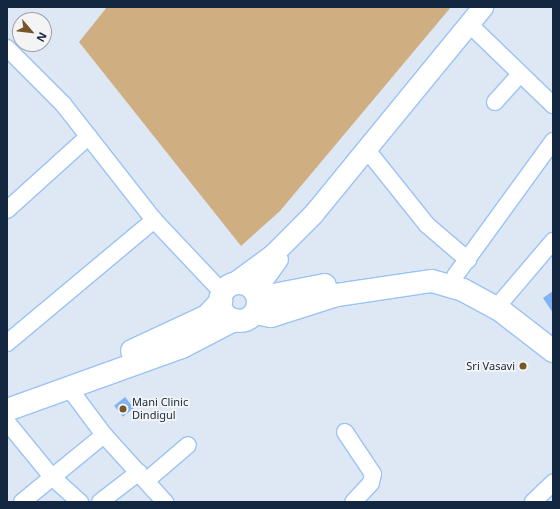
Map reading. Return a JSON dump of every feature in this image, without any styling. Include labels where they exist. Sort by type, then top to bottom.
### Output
[{"type":"highway","points":[[7,410],[182,347],[234,320],[242,321],[256,301],[380,274],[435,272],[462,268],[502,301],[553,338]]},
{"type":"highway","points":[[7,397],[91,368],[183,328],[208,316],[225,293],[249,286],[256,301],[271,316],[337,295],[432,281],[463,290],[500,310],[553,351]]},
{"type":"highway","points":[[225,293],[222,309],[234,320]]},
{"type":"main road","points":[[225,293],[291,238],[367,150],[483,7]]},
{"type":"main road","points":[[256,301],[291,238]]},
{"type":"street","points":[[469,24],[519,75],[553,105]]},
{"type":"street","points":[[7,48],[63,104],[154,220],[225,293]]},
{"type":"street","points":[[495,102],[519,75]]},
{"type":"street","points":[[7,210],[89,136]]},
{"type":"street","points":[[367,150],[462,268],[553,141]]},
{"type":"street","points":[[7,343],[154,220]]},
{"type":"street","points":[[502,301],[553,241]]},
{"type":"street","points":[[69,388],[104,435],[143,476],[165,502]]},
{"type":"street","points":[[7,422],[52,477],[80,502]]},
{"type":"street","points":[[345,432],[373,474],[372,483],[353,502]]},
{"type":"street","points":[[22,502],[104,435]]},
{"type":"street","points":[[100,502],[143,476],[188,445]]},
{"type":"street","points":[[533,502],[553,484]]},
{"type":"shaded area","points":[[107,7],[451,7],[280,211],[241,246],[79,42]]},
{"type":"building","points":[[553,291],[553,313],[543,298]]},
{"type":"building","points":[[125,397],[134,408],[123,417],[114,406]]},
{"type":"place","name":"Sri Vasavi","points":[[523,366]]},
{"type":"place","name":"Mani Clinic Dindigul","points":[[123,409]]}]
